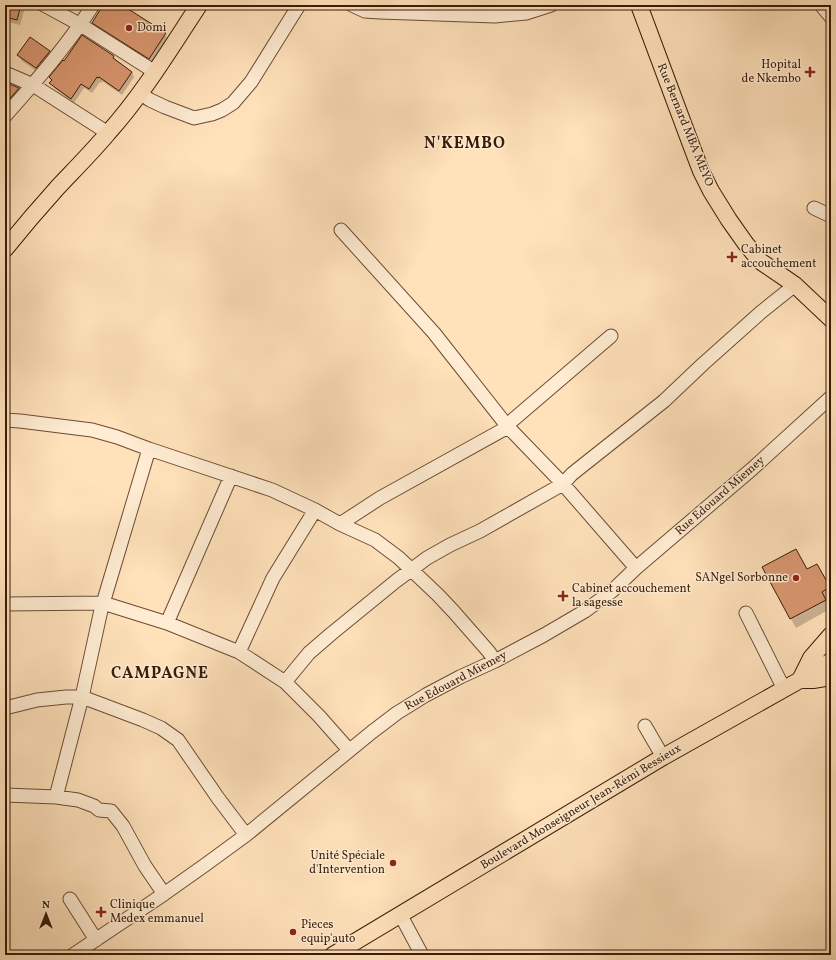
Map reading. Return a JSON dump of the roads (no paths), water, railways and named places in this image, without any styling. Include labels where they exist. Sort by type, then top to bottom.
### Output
[{"type":"main road","points":[[5,249],[35,212],[108,133],[140,93],[199,5]]},
{"type":"main road","name":"Rue Bernard MBA MEYO","points":[[639,5],[692,150],[711,191],[733,226],[760,261],[795,285],[831,318]]},
{"type":"main road","points":[[831,635],[811,658],[800,680],[813,680],[831,677]]},
{"type":"main road","name":"Boulevard Monseigneur Jean-Rémi Bessieux","points":[[332,955],[663,757],[831,661]]},
{"type":"street","points":[[44,5],[81,25],[155,72]]},
{"type":"street","points":[[5,116],[33,85],[81,25],[93,5]]},
{"type":"street","points":[[140,93],[150,100],[165,107],[194,118],[222,110],[233,103],[251,82],[299,5]]},
{"type":"street","points":[[354,6],[365,11],[495,16],[551,5]]},
{"type":"street","points":[[821,5],[831,17]]},
{"type":"street","points":[[5,73],[33,85],[108,133]]},
{"type":"street","points":[[814,208],[831,216]]},
{"type":"street","points":[[341,230],[434,333],[507,426],[563,484],[636,568]]},
{"type":"street","points":[[285,682],[309,653],[396,581],[427,558],[480,531],[563,484],[572,474],[664,401],[760,313],[795,285]]},
{"type":"street","points":[[340,524],[380,498],[507,426],[611,336]]},
{"type":"street","name":"Rue Edouard Miemey","points":[[73,955],[164,894],[246,835],[349,750],[397,713],[426,695],[495,661],[585,611],[612,591],[636,568],[746,474],[831,397]]},
{"type":"street","points":[[5,420],[92,430],[117,437],[272,490],[315,510],[340,524],[375,540],[399,558],[454,612],[495,661]]},
{"type":"street","points":[[56,797],[82,697],[101,610],[149,449]]},
{"type":"street","points":[[168,623],[231,476]]},
{"type":"street","points":[[239,652],[273,578],[315,510]]},
{"type":"street","points":[[5,604],[103,603],[168,623],[239,652],[285,682],[319,716],[349,750]]},
{"type":"street","points":[[746,613],[784,689]]},
{"type":"street","points":[[5,708],[38,700],[82,697],[149,722],[161,728],[178,740],[218,798],[246,835]]},
{"type":"street","points":[[644,726],[663,757]]},
{"type":"street","points":[[5,795],[56,797],[78,800],[94,806],[99,810],[111,811],[123,826],[145,866],[164,894]]},
{"type":"street","points":[[70,899],[96,940]]},
{"type":"street","points":[[400,914],[422,955]]},
{"type":"place","name":"Domi","points":[[129,28]]},
{"type":"place","name":"Hopital de Nkembo","points":[[810,72]]},
{"type":"place","name":"Cabinet accouchement","points":[[732,257]]},
{"type":"place","name":"SANgel Sorbonne","points":[[796,578]]},
{"type":"place","name":"Cabinet accouchement la sagesse","points":[[563,596]]},
{"type":"place","name":"Unité Spéciale d'Intervention","points":[[393,863]]},
{"type":"place","name":"Clinique Medex emmanuel","points":[[101,912]]},
{"type":"place","name":"Pieces equip'auto","points":[[293,932]]},
{"type":"district","name":"N'KEMBO","points":[[465,144]]},
{"type":"district","name":"CAMPAGNE","points":[[160,674]]}]
